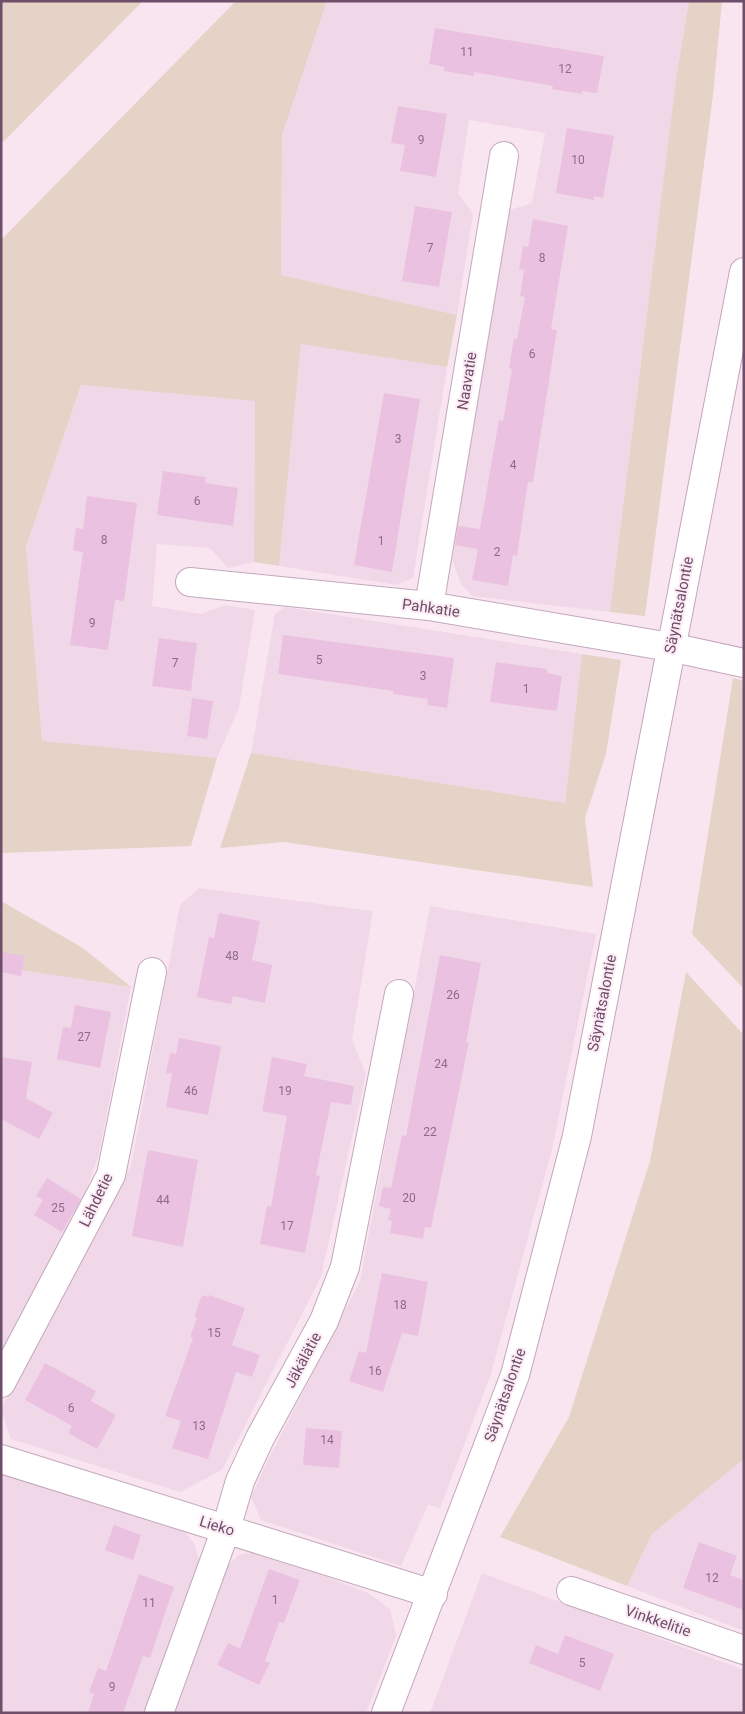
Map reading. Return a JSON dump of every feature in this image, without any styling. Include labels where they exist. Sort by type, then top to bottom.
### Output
[{"type":"street","name":"Naavatie","points":[[430,606],[504,156]]},
{"type":"street","name":"Säynätsalontie","points":[[386,1713],[515,1375],[577,1136],[744,272]]},
{"type":"street","name":"Pahkatie","points":[[190,582],[430,606],[670,647],[744,663]]},
{"type":"street","name":"Lähdetie","points":[[1,1383],[111,1175],[152,972]]},
{"type":"street","name":"Jäkälätie","points":[[159,1713],[226,1529],[244,1473],[324,1321],[345,1267],[399,994]]},
{"type":"street","name":"Lieko","points":[[1,1459],[432,1594]]},
{"type":"street","name":"Vinkkelitie","points":[[571,1592],[744,1650]]},
{"type":"shaded area","points":[[1,1],[143,1],[1,144]]},
{"type":"shaded area","points":[[236,1],[327,1],[282,135],[281,275],[457,315],[447,367],[301,344],[279,566],[254,562],[255,401],[81,385],[26,547],[42,741],[217,758],[191,846],[1,853],[1,240]]},
{"type":"shaded area","points":[[327,1],[689,1],[676,79],[610,612],[472,596],[461,584],[452,560],[506,211],[532,203],[545,133],[469,120],[458,193],[473,214],[457,315],[281,275],[282,135]]},
{"type":"shaded area","points":[[689,1],[722,1],[713,95],[645,616],[610,612],[676,79]]},
{"type":"shaded area","points":[[301,343],[447,367],[413,578],[397,585],[279,566]]},
{"type":"shaded area","points":[[81,385],[255,401],[254,562],[228,568],[210,548],[157,544],[152,606],[201,614],[225,605],[255,610],[239,708],[217,758],[42,742],[26,547]]},
{"type":"shaded area","points":[[285,607],[582,654],[565,803],[251,753],[275,614]]},
{"type":"shaded area","points":[[582,654],[621,660],[606,754],[585,818],[593,887],[284,842],[220,848],[251,753],[565,803]]},
{"type":"shaded area","points":[[733,678],[744,681],[744,989],[692,934]]},
{"type":"shaded area","points":[[199,888],[373,911],[352,1040],[366,1074],[321,1277],[222,1470],[180,1492],[11,1439],[1,1409],[131,1166],[180,905]]},
{"type":"shaded area","points":[[1,901],[83,948],[131,987],[1,967]]},
{"type":"shaded area","points":[[430,906],[596,934],[552,1149],[491,1374],[440,1508],[428,1505],[401,1566],[261,1520],[251,1497],[360,1281]]},
{"type":"shaded area","points":[[1,967],[131,987],[99,1154],[83,1199],[1,1351]]},
{"type":"shaded area","points":[[686,972],[744,1035],[744,1459],[652,1534],[627,1586],[500,1537],[569,1417],[650,1161]]},
{"type":"shaded area","points":[[744,1459],[744,1631],[627,1586],[652,1534]]},
{"type":"shaded area","points":[[1,1471],[181,1527],[194,1543],[201,1566],[146,1713],[1,1713]]},
{"type":"shaded area","points":[[260,1551],[368,1593],[390,1609],[396,1636],[366,1713],[171,1713],[223,1570],[239,1555]]},
{"type":"shaded area","points":[[482,1573],[744,1670],[744,1713],[430,1713]]},
{"type":"building","points":[[435,28],[604,56],[597,93],[582,91],[582,94],[552,89],[553,86],[474,72],[474,76],[444,71],[444,67],[429,64]]},
{"type":"building","points":[[398,106],[447,114],[436,177],[400,171],[405,145],[391,143]]},
{"type":"building","points":[[567,128],[614,136],[603,198],[594,196],[594,200],[556,193]]},
{"type":"building","points":[[415,206],[452,212],[439,287],[402,281]]},
{"type":"building","points":[[533,219],[568,226],[551,329],[557,330],[533,482],[528,482],[517,556],[513,555],[508,586],[472,580],[478,549],[455,545],[458,526],[480,529],[499,420],[503,421],[512,369],[509,368],[514,338],[517,339],[525,297],[520,296],[524,270],[519,269],[523,246],[528,247]]},
{"type":"building","points":[[384,393],[420,399],[392,572],[354,565]]},
{"type":"building","points":[[163,471],[206,477],[205,483],[238,488],[233,526],[157,515]]},
{"type":"building","points":[[87,496],[137,503],[124,601],[115,600],[108,650],[70,645],[83,552],[73,550],[76,528],[83,529]]},
{"type":"building","points":[[283,635],[454,658],[447,708],[427,705],[428,699],[393,694],[393,691],[278,674]]},
{"type":"building","points":[[159,638],[197,643],[191,691],[152,686]]},
{"type":"building","points":[[496,662],[547,669],[547,673],[562,676],[557,711],[490,702]]},
{"type":"building","points":[[192,698],[213,701],[207,739],[187,736]]},
{"type":"building","points":[[219,913],[260,921],[252,960],[272,965],[265,1003],[233,996],[231,1004],[197,997],[209,937],[214,938]]},
{"type":"building","points":[[1,952],[25,956],[21,976],[1,972]]},
{"type":"building","points":[[440,955],[481,963],[466,1042],[469,1042],[431,1228],[425,1227],[423,1239],[390,1233],[392,1221],[388,1220],[391,1209],[379,1206],[383,1187],[391,1188],[402,1135],[406,1136]]},
{"type":"building","points":[[75,1005],[111,1012],[100,1068],[57,1059],[63,1027],[71,1028]]},
{"type":"building","points":[[179,1038],[221,1046],[208,1115],[166,1107],[172,1074],[166,1073],[170,1053],[176,1054]]},
{"type":"building","points":[[1,1057],[32,1062],[26,1098],[53,1113],[39,1139],[1,1119]]},
{"type":"building","points":[[272,1057],[307,1064],[304,1076],[354,1086],[351,1105],[331,1102],[316,1175],[320,1176],[305,1253],[260,1244],[267,1206],[271,1207],[287,1116],[262,1111]]},
{"type":"building","points":[[148,1150],[198,1160],[183,1247],[132,1236]]},
{"type":"building","points":[[47,1178],[81,1199],[62,1232],[34,1215],[43,1200],[36,1196]]},
{"type":"building","points":[[382,1273],[428,1282],[418,1336],[402,1333],[383,1392],[349,1381],[359,1351],[366,1353]]},
{"type":"building","points":[[202,1295],[208,1297],[209,1295],[245,1308],[232,1345],[260,1355],[252,1377],[236,1372],[208,1459],[172,1448],[181,1421],[165,1416],[193,1338],[190,1337],[197,1318],[194,1317]]},
{"type":"building","points":[[45,1363],[96,1391],[91,1401],[116,1415],[97,1449],[68,1433],[72,1426],[25,1400]]},
{"type":"building","points":[[306,1428],[342,1431],[339,1468],[303,1465]]},
{"type":"building","points":[[114,1525],[141,1535],[133,1560],[105,1550]]},
{"type":"building","points":[[699,1542],[737,1556],[730,1575],[744,1580],[744,1610],[683,1588]]},
{"type":"building","points":[[269,1569],[300,1580],[284,1623],[279,1622],[265,1661],[270,1663],[259,1685],[217,1665],[228,1643],[240,1649]]},
{"type":"building","points":[[139,1574],[174,1587],[150,1658],[143,1656],[123,1713],[88,1713],[94,1694],[89,1692],[98,1668],[106,1671]]},
{"type":"building","points":[[565,1635],[614,1654],[600,1691],[529,1663],[536,1645],[558,1654]]}]
